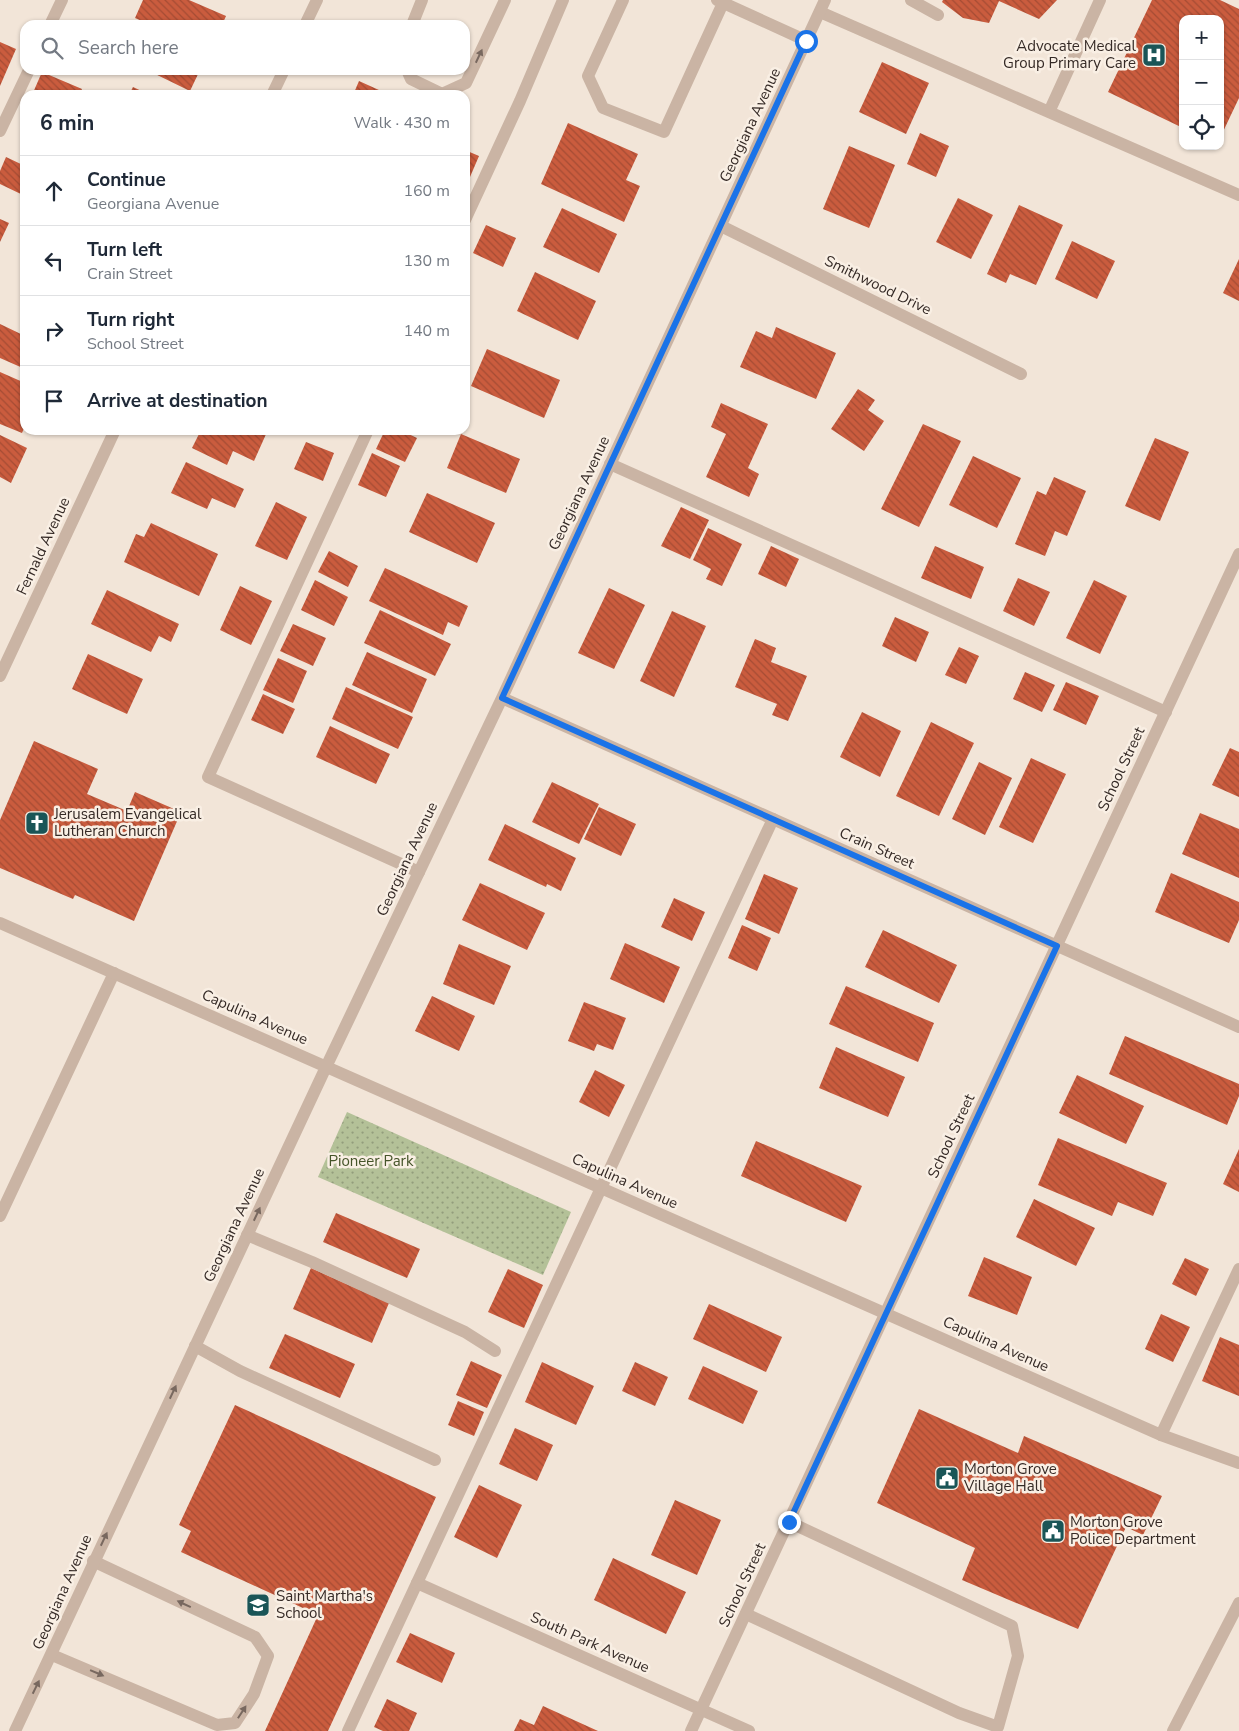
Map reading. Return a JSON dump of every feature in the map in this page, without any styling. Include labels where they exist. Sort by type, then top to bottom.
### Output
[{"type":"street","points":[[52,20],[62,0]]},
{"type":"street","points":[[307,20],[317,0]]},
{"type":"street","points":[[414,20],[422,0]]},
{"type":"street","points":[[470,74],[505,0]]},
{"type":"street","points":[[470,209],[520,102],[563,0]]},
{"type":"street","points":[[623,0],[588,76],[603,108],[664,132],[720,1],[806,41]]},
{"type":"street","name":"Georgiana Avenue","points":[[15,1731],[326,1067],[502,698],[826,0]]},
{"type":"street","points":[[911,0],[938,15]]},
{"type":"street","points":[[1049,112],[1100,0]]},
{"type":"street","points":[[820,12],[1239,194]]},
{"type":"street","points":[[0,131],[27,75]]},
{"type":"street","points":[[274,90],[282,75]]},
{"type":"street","points":[[409,75],[411,79],[434,90]]},
{"type":"street","points":[[451,90],[466,83],[470,75]]},
{"type":"street","name":"Smithwood Drive","points":[[721,226],[1021,374]]},
{"type":"street","name":"Fernald Avenue","points":[[0,676],[113,435]]},
{"type":"street","points":[[366,435],[208,777],[419,872]]},
{"type":"street","points":[[610,464],[1166,712]]},
{"type":"street","name":"School Street","points":[[691,1731],[1239,554]]},
{"type":"street","name":"Crain Street","points":[[502,698],[1239,1027]]},
{"type":"street","points":[[348,1731],[773,819]]},
{"type":"street","name":"Capulina Avenue","points":[[0,923],[1161,1435],[1239,1463]]},
{"type":"street","points":[[0,1216],[114,973]]},
{"type":"street","points":[[247,1235],[312,1262],[465,1332],[495,1351]]},
{"type":"street","points":[[1161,1435],[1239,1269]]},
{"type":"street","points":[[195,1346],[240,1371],[435,1460]]},
{"type":"street","points":[[746,1614],[959,1714],[1003,1729],[1018,1656],[1012,1626],[789,1522]]},
{"type":"street","points":[[52,1655],[217,1725],[235,1723],[254,1694],[268,1656],[255,1637],[94,1562]]},
{"type":"street","name":"South Park Avenue","points":[[417,1583],[749,1731]]},
{"type":"street","points":[[1174,1731],[1239,1603]]},
{"type":"green space","name":"Pioneer Park","points":[[347,1112],[571,1212],[543,1275],[318,1177]]},
{"type":"building","points":[[143,0],[189,0],[226,16],[224,20],[140,20],[135,18]]},
{"type":"building","points":[[943,0],[1057,0],[1039,19],[999,1],[989,23],[963,18],[942,2]]},
{"type":"building","name":"Advocate Medical Group Primary Care","points":[[1152,0],[1220,0],[1239,9],[1239,98],[1224,130],[1224,15],[1179,15],[1179,126],[1108,92]]},
{"type":"building","points":[[0,42],[16,49],[0,86]]},
{"type":"building","points":[[882,62],[929,83],[906,134],[859,112]]},
{"type":"building","points":[[41,75],[49,75],[82,89],[82,90],[34,90]]},
{"type":"building","points":[[157,75],[198,75],[190,90]]},
{"type":"building","points":[[359,81],[379,90],[355,90]]},
{"type":"building","points":[[568,123],[638,154],[626,180],[640,186],[624,222],[541,184]]},
{"type":"building","points":[[920,133],[949,146],[936,177],[907,164]]},
{"type":"building","points":[[849,146],[895,165],[869,228],[823,209]]},
{"type":"building","points":[[470,152],[479,156],[470,177]]},
{"type":"building","points":[[6,157],[20,164],[20,194],[0,184],[0,171]]},
{"type":"building","points":[[958,198],[993,215],[971,259],[936,242]]},
{"type":"building","points":[[1019,205],[1063,225],[1036,285],[1010,274],[1006,283],[987,274]]},
{"type":"building","points":[[562,208],[617,234],[599,273],[543,247]]},
{"type":"building","points":[[0,219],[9,223],[0,242]]},
{"type":"building","points":[[486,225],[516,238],[503,267],[473,253]]},
{"type":"building","points":[[1072,241],[1115,261],[1097,299],[1055,279]]},
{"type":"building","points":[[1239,259],[1239,301],[1223,293]]},
{"type":"building","points":[[535,272],[596,301],[578,340],[517,311]]},
{"type":"building","points":[[0,324],[20,334],[20,367],[0,358]]},
{"type":"building","points":[[776,327],[836,353],[816,399],[740,367],[756,331],[772,338]]},
{"type":"building","points":[[487,349],[560,380],[544,418],[471,386]]},
{"type":"building","points":[[0,372],[20,381],[20,432],[0,424]]},
{"type":"building","points":[[858,389],[875,400],[868,410],[884,421],[864,451],[831,429]]},
{"type":"building","points":[[721,403],[768,424],[748,468],[759,474],[749,497],[706,477],[726,434],[711,427]]},
{"type":"building","points":[[923,424],[961,441],[919,527],[881,509]]},
{"type":"building","points":[[0,435],[27,448],[11,483],[0,477]]},
{"type":"building","points":[[198,435],[266,435],[254,461],[233,451],[227,465],[192,448]]},
{"type":"building","points":[[383,435],[411,435],[417,438],[405,462],[376,449]]},
{"type":"building","points":[[461,435],[520,459],[506,493],[447,468]]},
{"type":"building","points":[[1155,438],[1189,452],[1160,521],[1125,506]]},
{"type":"building","points":[[306,442],[334,453],[323,481],[294,469]]},
{"type":"building","points":[[372,453],[400,466],[386,497],[358,485]]},
{"type":"building","points":[[973,456],[1021,478],[997,528],[949,505]]},
{"type":"building","points":[[186,462],[244,489],[235,508],[212,498],[207,509],[171,493]]},
{"type":"building","points":[[1054,477],[1086,491],[1067,536],[1055,531],[1045,556],[1015,544],[1037,491],[1046,495]]},
{"type":"building","points":[[427,493],[495,523],[477,563],[409,532]]},
{"type":"building","points":[[276,502],[307,517],[287,560],[255,546]]},
{"type":"building","points":[[681,507],[709,520],[690,559],[661,546]]},
{"type":"building","points":[[151,523],[218,554],[199,596],[124,562],[136,534],[144,537]]},
{"type":"building","points":[[708,528],[742,544],[722,586],[706,579],[711,569],[693,560]]},
{"type":"building","points":[[771,546],[799,559],[786,587],[758,574]]},
{"type":"building","points":[[935,546],[984,567],[971,599],[921,578]]},
{"type":"building","points":[[329,551],[358,566],[348,587],[318,572]]},
{"type":"building","points":[[385,568],[468,606],[459,627],[448,622],[443,635],[369,601]]},
{"type":"building","points":[[1018,578],[1050,592],[1034,626],[1003,611]]},
{"type":"building","points":[[315,580],[348,597],[334,626],[301,610]]},
{"type":"building","points":[[1094,580],[1127,596],[1100,654],[1066,638]]},
{"type":"building","points":[[240,586],[272,601],[251,645],[220,630]]},
{"type":"building","points":[[609,588],[645,605],[614,669],[578,653]]},
{"type":"building","points":[[107,590],[179,624],[171,642],[159,636],[151,652],[91,624]]},
{"type":"building","points":[[380,610],[451,644],[435,676],[364,643]]},
{"type":"building","points":[[672,611],[706,626],[674,697],[640,681]]},
{"type":"building","points":[[895,617],[929,632],[916,662],[882,646]]},
{"type":"building","points":[[293,624],[326,638],[313,666],[280,651]]},
{"type":"building","points":[[755,639],[776,648],[771,662],[807,676],[788,721],[772,715],[777,704],[735,687]]},
{"type":"building","points":[[959,647],[979,656],[966,684],[945,675]]},
{"type":"building","points":[[367,652],[427,679],[412,713],[352,685]]},
{"type":"building","points":[[88,654],[143,679],[127,714],[72,689]]},
{"type":"building","points":[[278,658],[307,671],[293,703],[263,690]]},
{"type":"building","points":[[1025,672],[1055,685],[1042,712],[1013,699]]},
{"type":"building","points":[[1066,682],[1099,696],[1086,725],[1053,710]]},
{"type":"building","points":[[346,687],[413,717],[398,749],[332,719]]},
{"type":"building","points":[[263,694],[295,709],[283,734],[251,720]]},
{"type":"building","points":[[862,712],[901,731],[880,777],[840,757]]},
{"type":"building","points":[[931,722],[974,743],[939,816],[896,796]]},
{"type":"building","points":[[330,726],[390,754],[376,784],[316,757]]},
{"type":"building","points":[[34,741],[98,769],[87,794],[127,811],[135,792],[181,812],[134,921],[75,895],[73,899],[0,868],[0,820]]},
{"type":"building","points":[[1230,748],[1239,752],[1239,797],[1212,785]]},
{"type":"building","points":[[1031,758],[1066,774],[1033,843],[999,827]]},
{"type":"building","points":[[979,762],[1012,778],[985,835],[952,819]]},
{"type":"building","points":[[552,782],[599,804],[579,844],[532,822]]},
{"type":"building","points":[[599,807],[636,824],[621,856],[584,839]]},
{"type":"building","points":[[1200,813],[1239,829],[1239,878],[1182,854]]},
{"type":"building","points":[[505,824],[576,858],[561,891],[547,884],[546,887],[488,860]]},
{"type":"building","points":[[1171,873],[1239,902],[1239,920],[1229,943],[1155,912]]},
{"type":"building","points":[[764,874],[798,888],[779,934],[745,919]]},
{"type":"building","points":[[480,883],[545,913],[527,950],[462,920]]},
{"type":"building","points":[[674,898],[705,912],[692,941],[661,927]]},
{"type":"building","points":[[742,925],[771,938],[757,971],[728,958]]},
{"type":"building","points":[[883,930],[957,965],[939,1003],[865,967]]},
{"type":"building","points":[[625,943],[680,967],[664,1003],[610,979]]},
{"type":"building","points":[[459,944],[511,966],[494,1005],[443,984]]},
{"type":"building","points":[[846,986],[934,1023],[918,1062],[829,1024]]},
{"type":"building","points":[[432,996],[475,1016],[459,1051],[415,1031]]},
{"type":"building","points":[[584,1002],[626,1018],[613,1050],[597,1044],[594,1051],[568,1041]]},
{"type":"building","points":[[1125,1036],[1239,1084],[1239,1096],[1227,1125],[1109,1074]]},
{"type":"building","points":[[836,1047],[905,1077],[888,1117],[819,1088]]},
{"type":"building","points":[[595,1070],[625,1085],[609,1117],[579,1102]]},
{"type":"building","points":[[1077,1075],[1144,1106],[1126,1144],[1059,1113]]},
{"type":"building","points":[[1058,1138],[1167,1183],[1153,1216],[1118,1202],[1112,1216],[1038,1185]]},
{"type":"building","points":[[756,1141],[862,1186],[846,1222],[741,1176]]},
{"type":"building","points":[[1239,1149],[1239,1192],[1223,1184]]},
{"type":"building","points":[[1034,1199],[1095,1228],[1076,1266],[1016,1237]]},
{"type":"building","points":[[336,1213],[420,1249],[407,1278],[323,1242]]},
{"type":"building","points":[[984,1257],[1032,1277],[1017,1315],[968,1296]]},
{"type":"building","points":[[1185,1258],[1209,1269],[1196,1296],[1172,1284]]},
{"type":"building","points":[[311,1268],[389,1303],[372,1343],[293,1309]]},
{"type":"building","points":[[508,1269],[543,1285],[524,1328],[488,1312]]},
{"type":"building","points":[[709,1304],[782,1337],[766,1372],[693,1339]]},
{"type":"building","points":[[1161,1314],[1190,1327],[1173,1362],[1145,1349]]},
{"type":"building","points":[[285,1334],[355,1364],[340,1398],[269,1368]]},
{"type":"building","points":[[1220,1337],[1239,1345],[1239,1396],[1202,1381]]},
{"type":"building","points":[[471,1361],[502,1375],[487,1408],[456,1395]]},
{"type":"building","points":[[542,1362],[594,1386],[576,1425],[525,1402]]},
{"type":"building","points":[[635,1362],[668,1377],[655,1406],[622,1391]]},
{"type":"building","points":[[703,1366],[758,1391],[743,1424],[688,1399]]},
{"type":"building","points":[[458,1401],[484,1412],[474,1436],[448,1425]]},
{"type":"building","points":[[235,1405],[436,1497],[328,1731],[265,1731],[318,1615],[181,1552],[191,1531],[179,1525]]},
{"type":"building","name":"Morton Grove Police Department","points":[[919,1409],[1018,1453],[1024,1436],[1162,1496],[1143,1535],[1126,1527],[1078,1629],[962,1580],[975,1548],[877,1503]]},
{"type":"building","points":[[515,1428],[553,1445],[537,1481],[499,1464]]},
{"type":"building","points":[[479,1485],[522,1505],[497,1558],[454,1537]]},
{"type":"building","points":[[675,1500],[721,1520],[697,1575],[651,1555]]},
{"type":"building","points":[[613,1558],[686,1592],[666,1634],[594,1600]]},
{"type":"building","points":[[410,1633],[455,1653],[442,1683],[396,1662]]},
{"type":"building","points":[[387,1699],[417,1713],[409,1731],[383,1731],[374,1727]]},
{"type":"building","points":[[543,1706],[598,1731],[514,1731],[520,1719],[534,1725]]},
{"type":"place","name":"Advocate Medical Group Primary Care","points":[[1154,55]]},
{"type":"place","name":"Jerusalem Evangelical Lutheran Church","points":[[37,823]]},
{"type":"place","name":"Morton Grove Village Hall","points":[[947,1478]]},
{"type":"place","name":"Morton Grove Police Department","points":[[1053,1531]]},
{"type":"place","name":"Saint Martha's School","points":[[258,1605]]},
{"type":"route","points":[[789,1522],[1057,946],[502,698],[806,41]]}]
